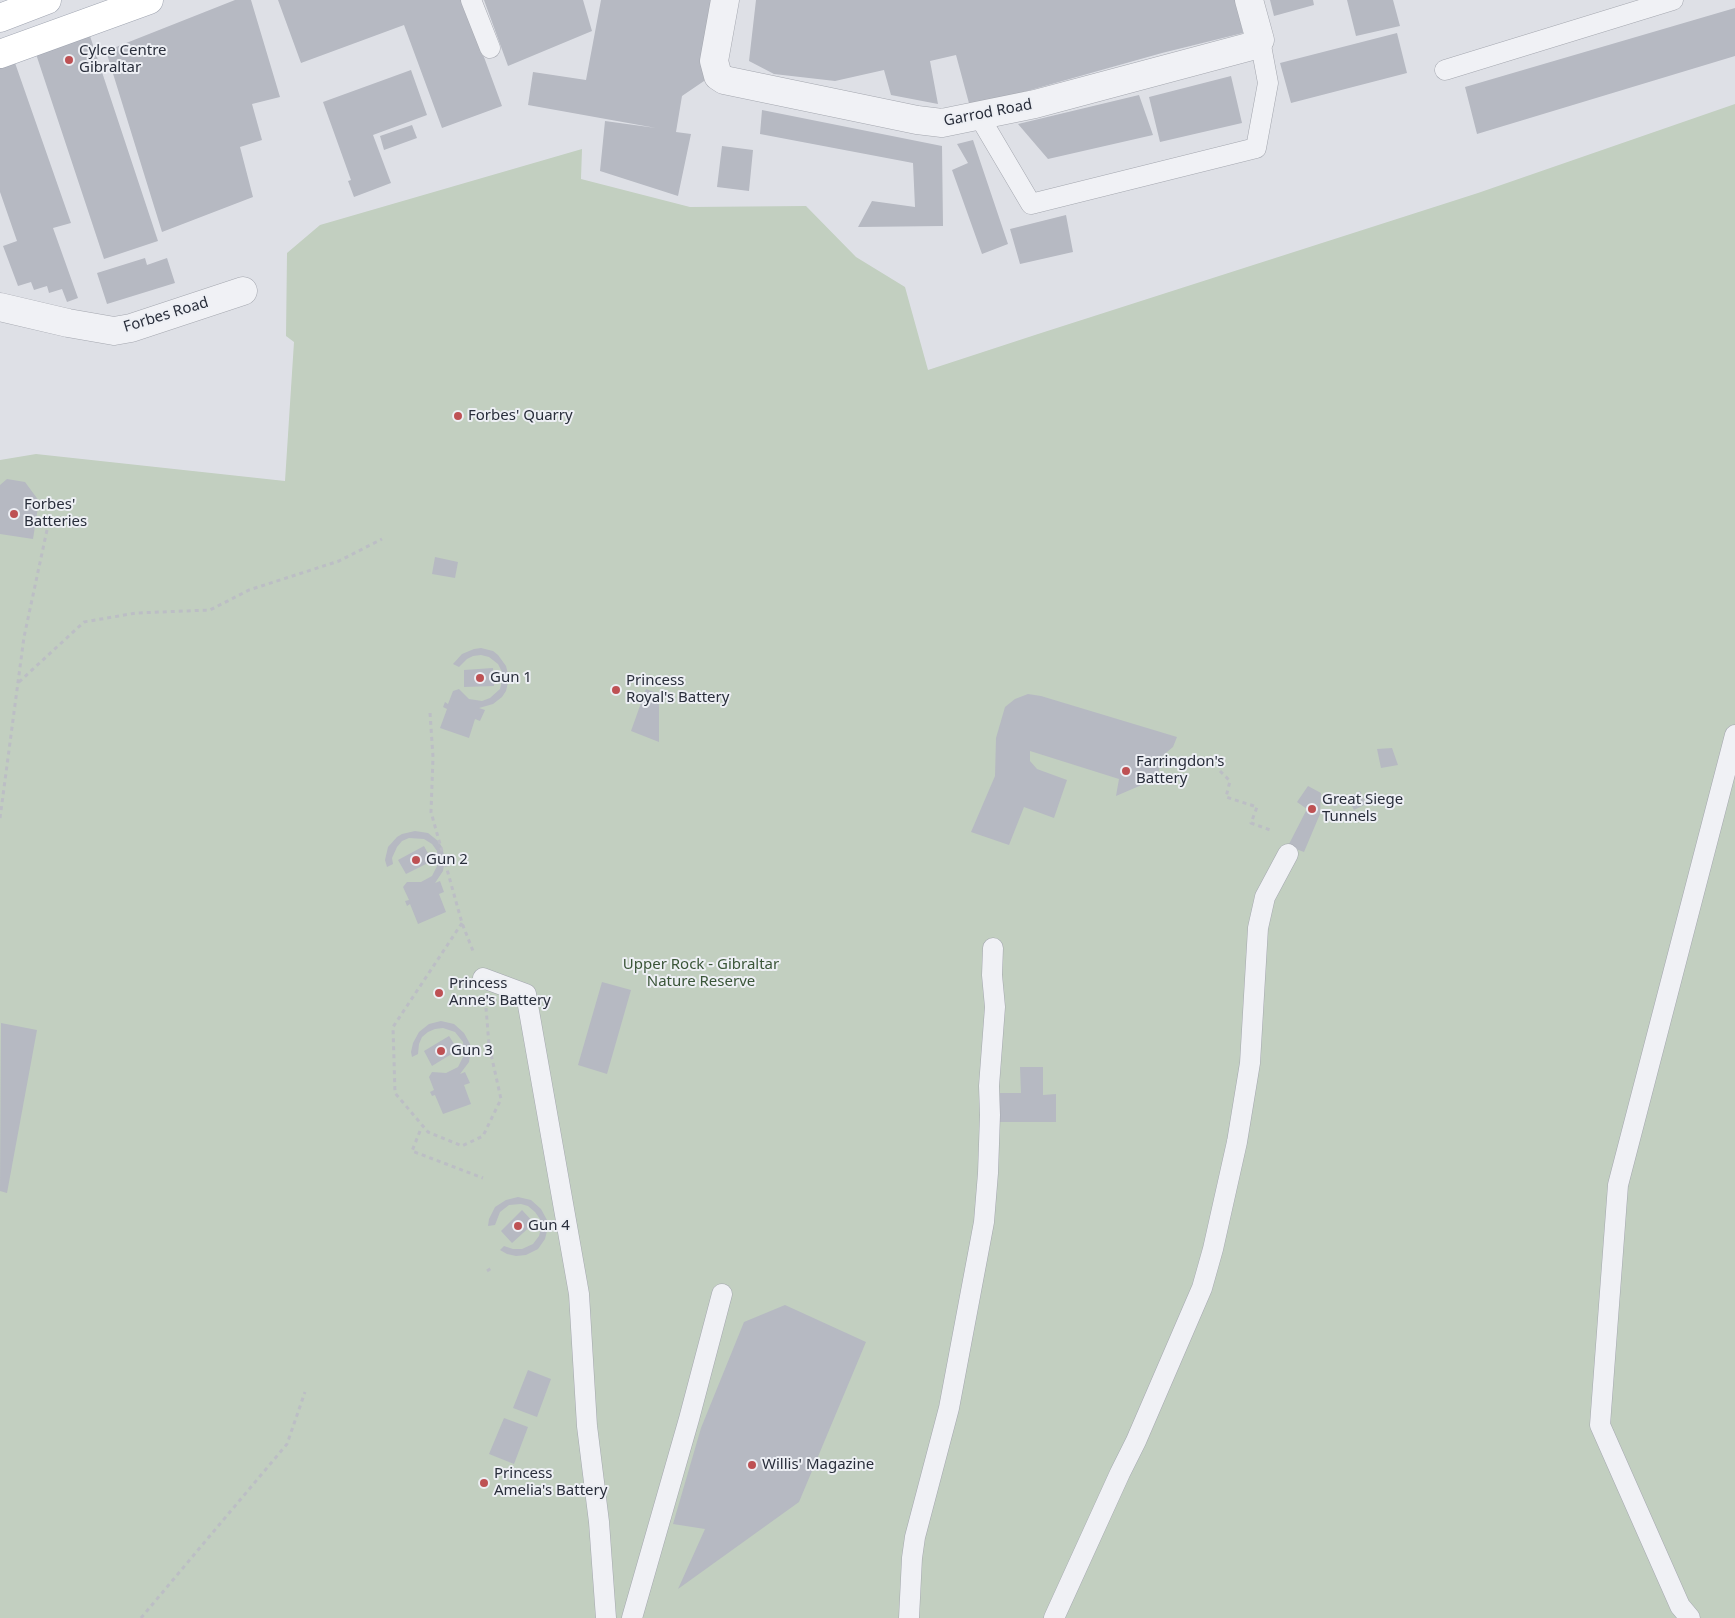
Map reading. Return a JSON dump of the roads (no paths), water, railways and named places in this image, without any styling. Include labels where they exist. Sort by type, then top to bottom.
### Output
[{"type":"main road","points":[[0,18],[48,0]]},
{"type":"main road","points":[[0,54],[149,0]]},
{"type":"street","name":"Garrod Road","points":[[725,0],[714,61],[718,76],[724,80],[942,123],[1035,104],[1243,50],[1260,40]]},
{"type":"street","points":[[1249,0],[1260,40]]},
{"type":"street","name":"Forbes Road","points":[[0,307],[68,324],[114,331],[131,328],[243,291]]},
{"type":"lane","points":[[471,0],[490,48]]},
{"type":"lane","points":[[1445,70],[1673,0]]},
{"type":"lane","points":[[978,116],[1031,204],[1256,148],[1268,83],[1260,40]]},
{"type":"lane","points":[[1690,1618],[1680,1606],[1600,1425],[1618,1185],[1735,735]]},
{"type":"lane","points":[[1054,1618],[1136,1441],[1202,1288],[1213,1249],[1237,1142],[1250,1063],[1258,928],[1264,897],[1288,854]]},
{"type":"lane","points":[[909,1618],[911,1565],[915,1536],[949,1408],[984,1222],[989,1135],[989,1086],[995,1007],[992,975],[993,948]]},
{"type":"lane","points":[[483,978],[526,994],[579,1294],[587,1426],[599,1522],[606,1618]]},
{"type":"lane","points":[[632,1618],[722,1294]]},
{"type":"place","name":"Cylce Centre Gibraltar","points":[[69,60]]},
{"type":"place","name":"Forbes' Quarry","points":[[458,416]]},
{"type":"place","name":"Forbes' Batteries","points":[[14,514]]},
{"type":"place","name":"Gun 1","points":[[480,678]]},
{"type":"place","name":"Princess Royal's Battery","points":[[616,690]]},
{"type":"place","name":"Farringdon's Battery","points":[[1126,771]]},
{"type":"place","name":"Great Siege Tunnels","points":[[1312,809]]},
{"type":"place","name":"Gun 2","points":[[416,860]]},
{"type":"place","name":"Princess Anne's Battery","points":[[439,993]]},
{"type":"place","name":"Gun 3","points":[[441,1051]]},
{"type":"place","name":"Gun 4","points":[[518,1226]]},
{"type":"place","name":"Willis' Magazine","points":[[752,1465]]},
{"type":"place","name":"Princess Amelia's Battery","points":[[484,1483]]},
{"type":"park label","name":"Upper Rock - Gibraltar Nature Reserve","points":[[701,974]]}]
